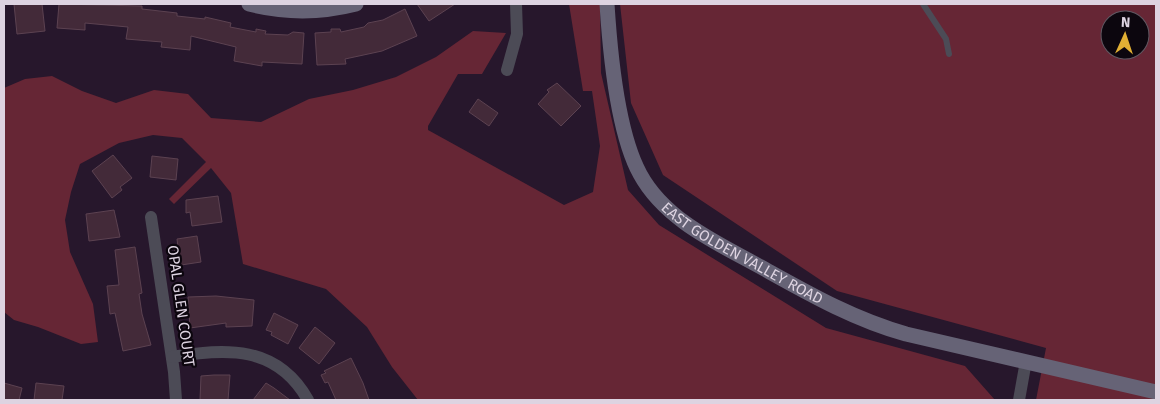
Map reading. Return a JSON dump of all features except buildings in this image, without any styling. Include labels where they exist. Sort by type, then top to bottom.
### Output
[{"type":"main road","points":[[249,4],[300,11],[337,8],[356,4]]},
{"type":"main road","name":"EAST GOLDEN VALLEY ROAD","points":[[607,4],[619,100],[632,156],[639,173],[654,196],[676,216],[732,251],[828,304],[867,322],[906,334],[1156,392]]},
{"type":"street","points":[[507,70],[517,34],[516,4]]},
{"type":"street","name":"OPAL GLEN COURT","points":[[151,217],[172,357],[176,400]]},
{"type":"street","points":[[172,357],[213,351],[253,354],[285,372],[296,383],[308,400]]},
{"type":"street","points":[[1019,400],[1026,361]]},
{"type":"lane","points":[[923,4],[946,39],[949,54]]},
{"type":"shaded area","points":[[569,4],[600,4],[601,73],[628,190],[659,225],[826,328],[965,366],[995,400],[418,400],[392,367],[367,327],[326,289],[243,264],[231,193],[211,168],[174,204],[169,199],[206,162],[182,138],[153,135],[119,143],[80,164],[71,192],[65,220],[70,252],[93,304],[98,342],[81,344],[38,327],[14,320],[4,312],[4,88],[25,79],[52,76],[82,91],[116,103],[154,90],[188,94],[211,118],[261,122],[309,99],[353,90],[396,77],[436,57],[473,31],[506,33],[482,74],[458,74],[428,126],[428,130],[564,205],[593,192],[600,146],[592,91],[583,91]]},
{"type":"shaded area","points":[[620,4],[1156,4],[1156,400],[1036,400],[1046,348],[837,291],[663,175],[631,103]]}]
